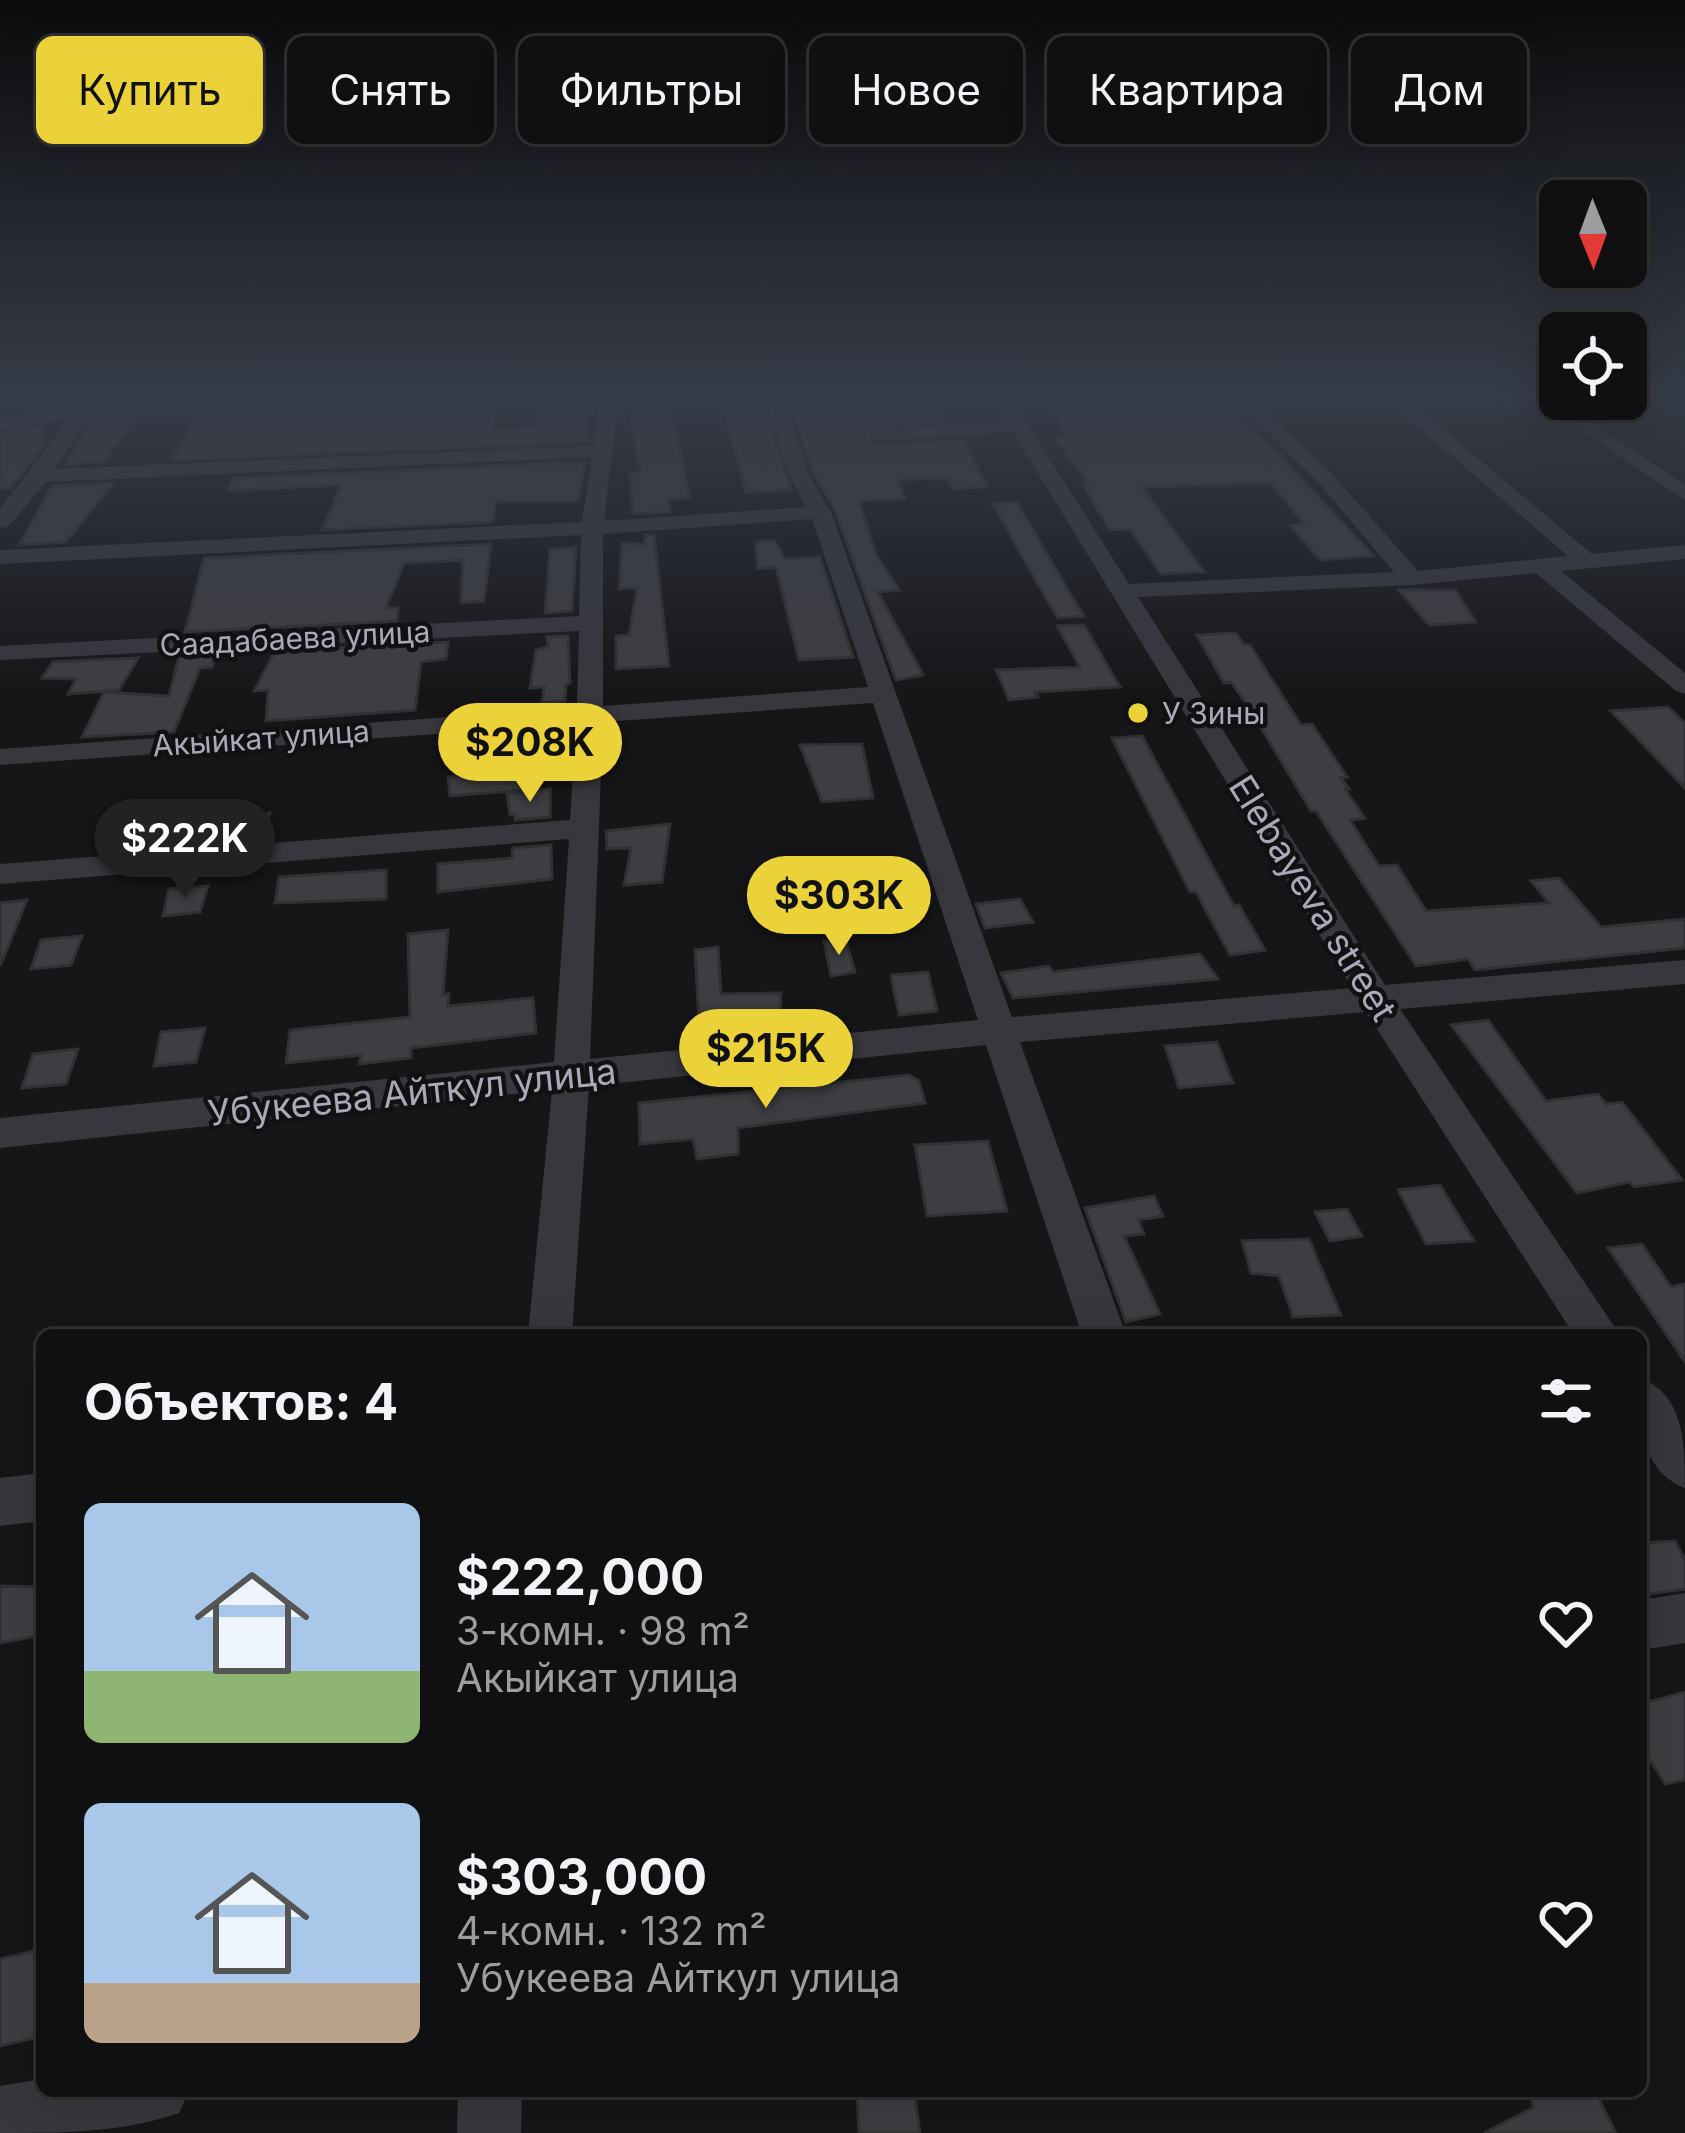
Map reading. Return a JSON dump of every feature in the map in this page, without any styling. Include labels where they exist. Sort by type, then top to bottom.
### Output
[{"type":"street","points":[[0,522],[24,495]]},
{"type":"street","points":[[551,1329],[572,1076],[590,713],[592,528],[597,495]]},
{"type":"street","points":[[811,495],[1102,1329]]},
{"type":"street","name":"Elebayeva street","points":[[1062,495],[1375,998],[1594,1329]]},
{"type":"street","points":[[1339,495],[1412,578]]},
{"type":"street","points":[[1508,495],[1588,562]]},
{"type":"street","points":[[0,556],[592,528],[820,512]]},
{"type":"street","points":[[1121,590],[1412,578],[1683,554]]},
{"type":"street","points":[[1542,566],[1685,686]]},
{"type":"street","name":"Саадабаева улица","points":[[0,653],[590,623]]},
{"type":"street","name":"Акыйкат улица","points":[[0,757],[881,694]]},
{"type":"street","points":[[0,874],[585,828]]},
{"type":"street","name":"Убукеева Айткул улица","points":[[0,1133],[996,1031],[1685,972]]},
{"type":"street","points":[[1647,1408],[1685,1466]]},
{"type":"street","points":[[0,1502],[36,1498]]},
{"type":"street","points":[[1647,1624],[1685,1618]]},
{"type":"street","points":[[0,2118],[122,2097]]},
{"type":"street","points":[[489,2133],[490,2097]]},
{"type":"building","points":[[47,495],[104,495],[66,542],[19,545]]},
{"type":"building","points":[[337,495],[579,495],[578,501],[496,501],[493,522],[322,530]]},
{"type":"building","points":[[632,495],[689,495],[668,499],[670,512],[633,514]]},
{"type":"building","points":[[826,495],[903,495],[905,499],[859,501],[876,555],[899,590],[878,592],[923,675],[896,680]]},
{"type":"building","points":[[1089,495],[1147,495],[1204,572],[1161,574],[1130,529],[1110,530]]},
{"type":"building","points":[[1280,495],[1316,495],[1374,556],[1320,560],[1290,525],[1304,524]]},
{"type":"building","points":[[1017,502],[1084,616],[1058,618],[993,504]]},
{"type":"building","points":[[646,535],[654,535],[669,666],[616,669],[616,636],[629,635],[637,588],[619,589],[622,543],[644,544]]},
{"type":"building","points":[[774,540],[785,559],[820,557],[853,657],[799,660],[776,567],[758,569],[755,542]]},
{"type":"building","points":[[491,544],[484,601],[461,603],[463,560],[404,563],[386,608],[398,608],[397,621],[185,632],[204,558]]},
{"type":"building","points":[[576,547],[572,611],[545,613],[550,549]]},
{"type":"building","points":[[1399,590],[1455,590],[1476,622],[1429,625]]},
{"type":"building","points":[[1084,625],[1120,687],[1035,692],[1038,697],[1009,700],[996,670],[1080,667],[1057,626]]},
{"type":"building","points":[[1236,633],[1244,645],[1250,645],[1301,725],[1312,724],[1347,777],[1341,778],[1349,789],[1345,789],[1365,818],[1350,820],[1379,866],[1397,865],[1426,911],[1549,903],[1531,881],[1559,878],[1601,927],[1685,919],[1685,948],[1475,970],[1468,959],[1416,966],[1316,811],[1311,811],[1246,703],[1231,682],[1224,683],[1197,635]]},
{"type":"building","points":[[568,636],[570,683],[565,701],[542,703],[544,687],[530,688],[536,650],[548,647],[547,637]]},
{"type":"building","points":[[448,642],[446,659],[421,662],[415,710],[266,721],[268,690],[254,691],[275,651]]},
{"type":"building","points":[[217,654],[212,667],[200,668],[174,732],[82,737],[104,692],[169,696],[179,656]]},
{"type":"building","points":[[138,658],[119,690],[68,694],[76,679],[42,678],[53,662]]},
{"type":"building","points":[[1668,707],[1685,723],[1685,788],[1611,711]]},
{"type":"building","points":[[1142,736],[1234,906],[1239,905],[1265,950],[1230,955],[1196,892],[1190,892],[1112,738]]},
{"type":"building","points":[[862,744],[873,798],[822,802],[800,745]]},
{"type":"building","points":[[525,769],[525,790],[450,796],[448,777]]},
{"type":"building","points":[[550,789],[550,817],[515,820],[515,814],[510,815],[507,794]]},
{"type":"building","points":[[270,813],[264,837],[222,840],[225,818]]},
{"type":"building","points":[[670,824],[662,882],[624,885],[631,848],[607,849],[606,831]]},
{"type":"building","points":[[551,845],[552,879],[438,892],[438,864],[512,858],[513,848]]},
{"type":"building","points":[[386,870],[386,899],[275,903],[279,877]]},
{"type":"building","points":[[208,886],[200,912],[163,916],[169,889]]},
{"type":"building","points":[[1020,899],[1033,922],[985,928],[976,904]]},
{"type":"building","points":[[27,900],[1,964],[0,964],[0,903]]},
{"type":"building","points":[[448,930],[443,995],[449,994],[448,1006],[533,998],[536,1033],[411,1048],[411,1058],[359,1064],[361,1055],[286,1063],[290,1030],[410,1017],[408,934]]},
{"type":"building","points":[[82,936],[71,965],[31,969],[41,940]]},
{"type":"building","points":[[824,941],[846,941],[855,972],[831,976]]},
{"type":"building","points":[[718,947],[721,994],[781,993],[779,1031],[700,1040],[695,950]]},
{"type":"building","points":[[1200,954],[1218,979],[1013,998],[1001,973],[1049,966],[1053,972]]},
{"type":"building","points":[[928,972],[937,1011],[899,1015],[891,975]]},
{"type":"building","points":[[1488,1020],[1546,1101],[1598,1094],[1606,1104],[1622,1102],[1682,1180],[1634,1187],[1630,1182],[1577,1193],[1451,1025]]},
{"type":"building","points":[[205,1028],[196,1062],[154,1066],[161,1032]]},
{"type":"building","points":[[1217,1042],[1233,1083],[1179,1088],[1165,1046]]},
{"type":"building","points":[[78,1049],[66,1084],[22,1088],[33,1054]]},
{"type":"building","points":[[909,1075],[919,1081],[925,1103],[738,1128],[738,1154],[697,1159],[693,1139],[640,1144],[639,1103]]},
{"type":"building","points":[[988,1141],[1007,1211],[927,1216],[915,1145]]},
{"type":"building","points":[[1440,1185],[1474,1241],[1426,1244],[1398,1190]]},
{"type":"building","points":[[1154,1196],[1163,1216],[1139,1220],[1144,1234],[1124,1236],[1160,1314],[1126,1322],[1085,1208]]},
{"type":"building","points":[[1347,1209],[1362,1236],[1330,1241],[1315,1212]]},
{"type":"building","points":[[1309,1239],[1341,1315],[1293,1317],[1279,1276],[1251,1273],[1242,1241]]},
{"type":"building","points":[[1642,1244],[1671,1287],[1685,1284],[1685,1362],[1608,1248]]},
{"type":"building","points":[[1675,1541],[1685,1560],[1685,1589],[1647,1594],[1647,1543]]},
{"type":"building","points":[[0,1586],[36,1587],[36,1636],[0,1643]]},
{"type":"building","points":[[1685,1692],[1685,1780],[1665,1784],[1647,1755],[1647,1702]]},
{"type":"building","points":[[36,1950],[36,2037],[0,2046],[0,1959]]},
{"type":"building","points":[[857,2097],[915,2097],[920,2133],[859,2133]]},
{"type":"building","points":[[1530,2097],[1598,2097],[1616,2133],[1484,2133],[1534,2107]]},
{"type":"place","name":"У Зины","points":[[1138,713]]}]
